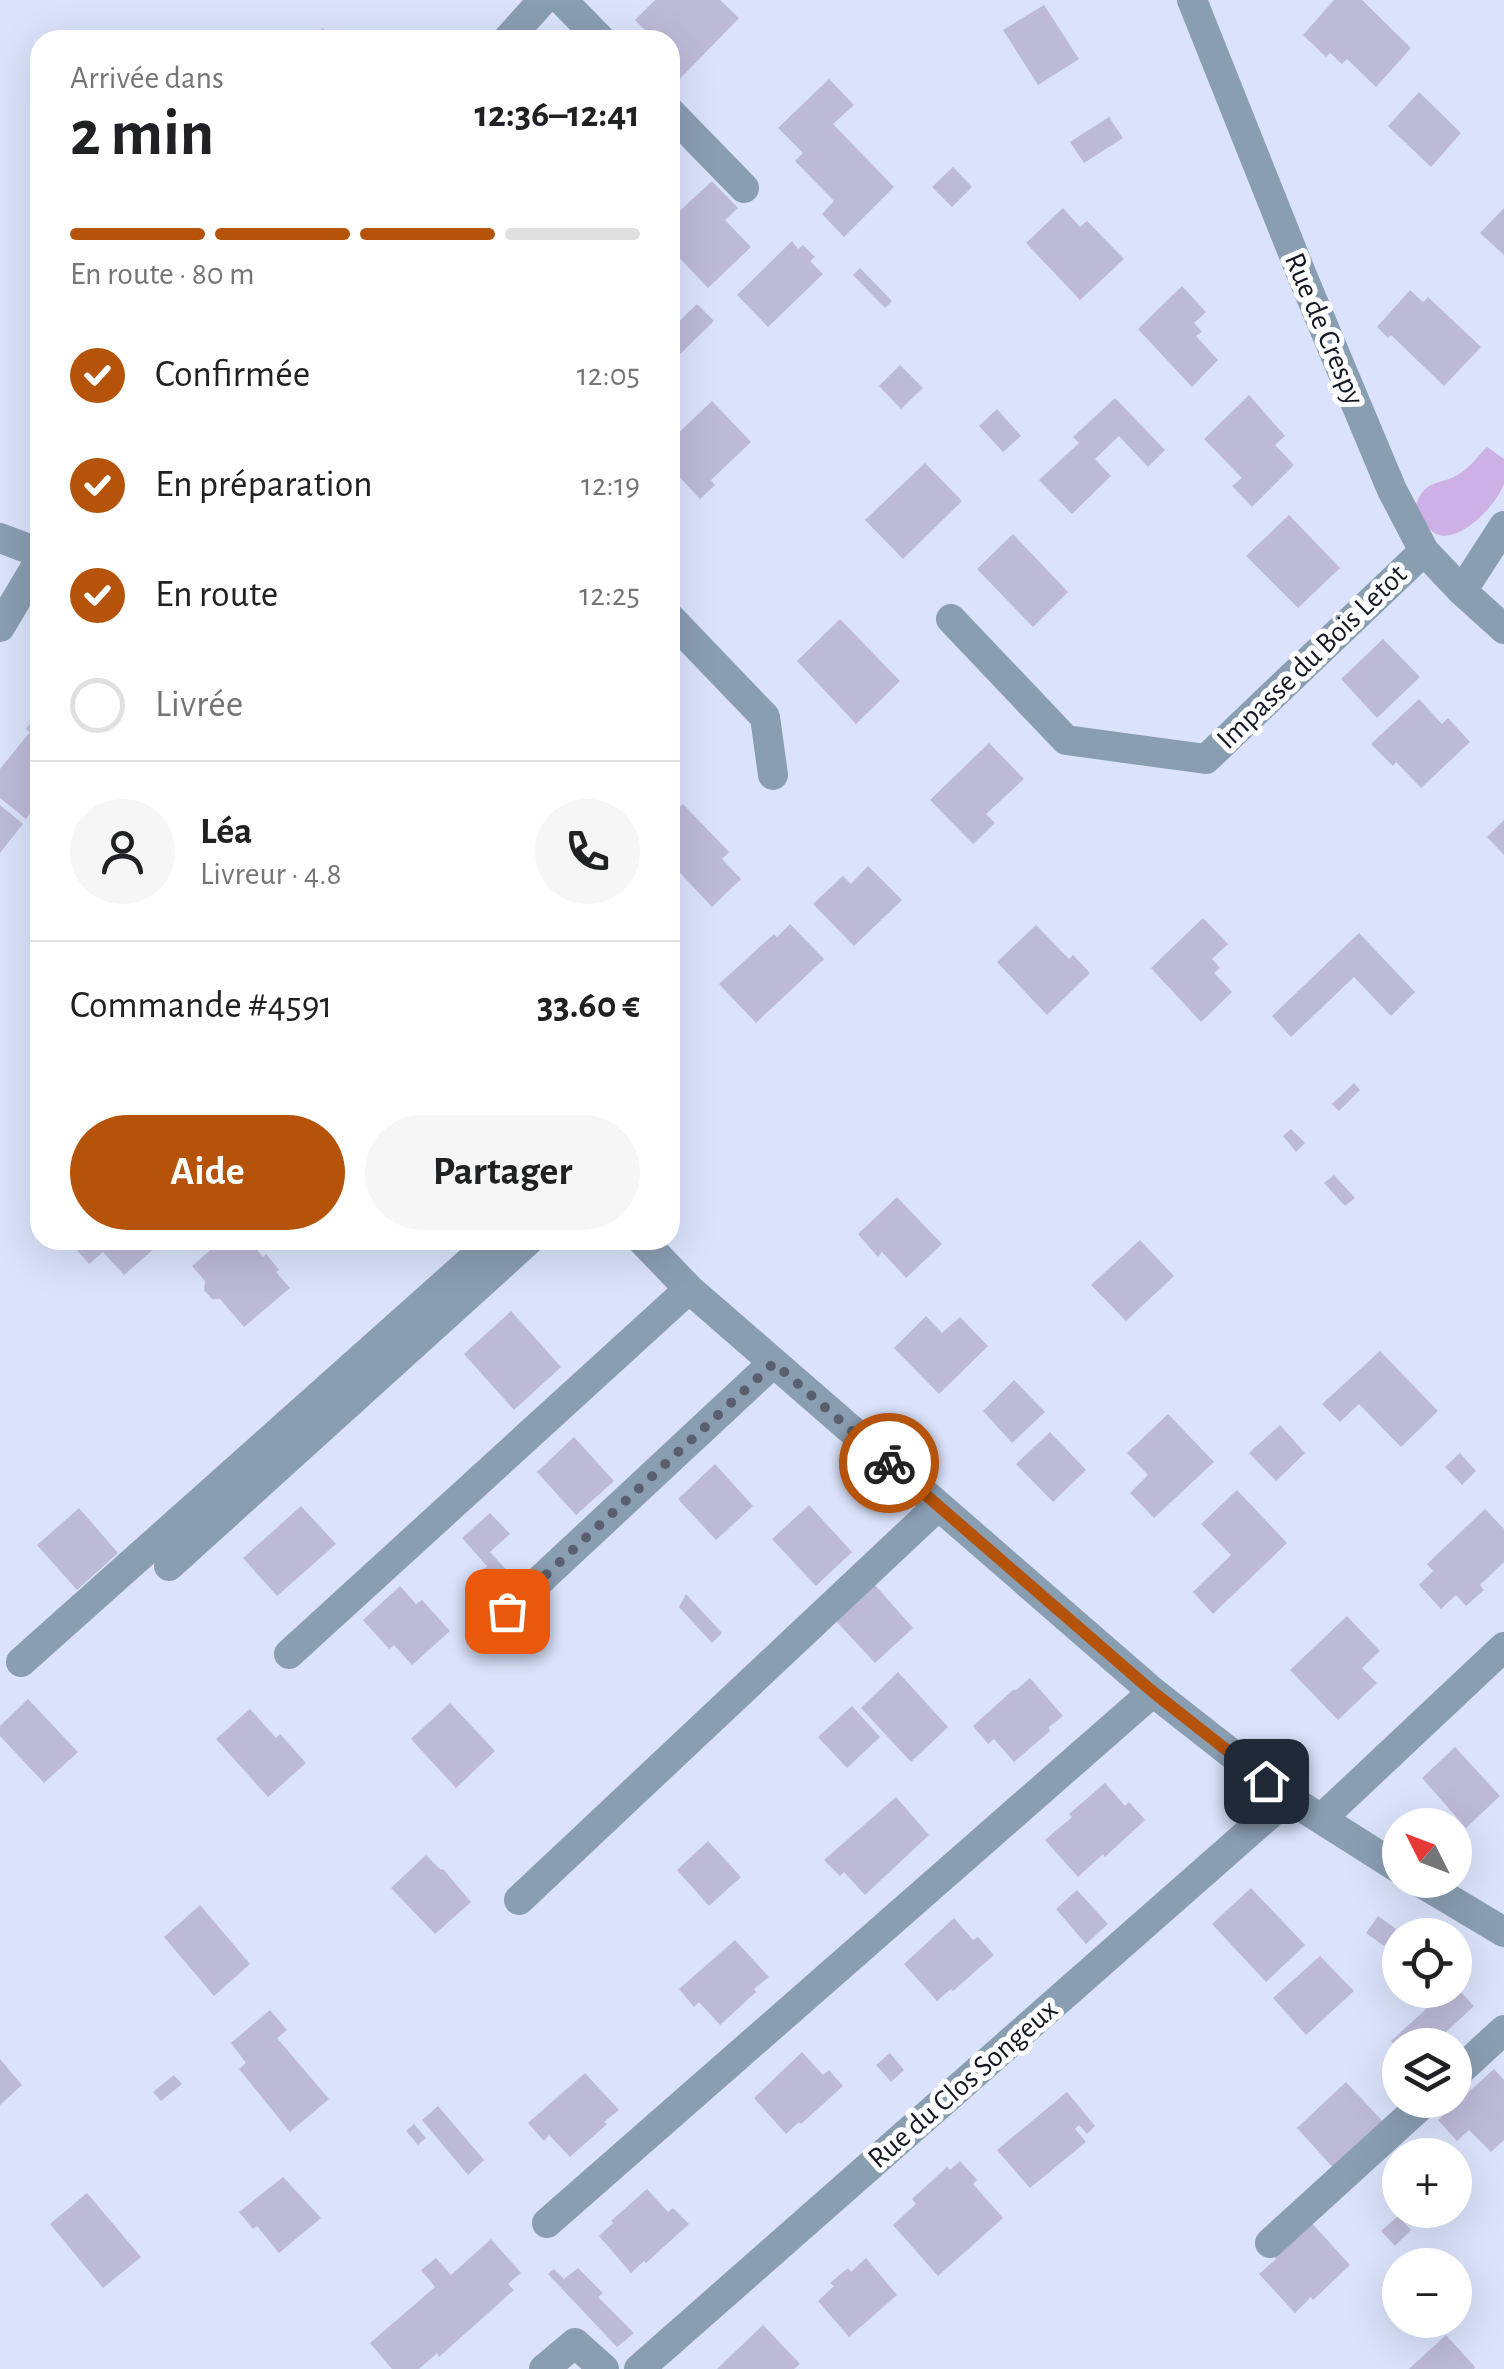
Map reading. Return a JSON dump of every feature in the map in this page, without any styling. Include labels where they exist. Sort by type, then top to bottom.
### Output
[{"type":"street","points":[[516,30],[543,0]]},
{"type":"street","points":[[562,0],[591,30]]},
{"type":"street","name":"Rue de Crespy","points":[[1192,0],[1300,273],[1392,490],[1424,551],[1504,629]]},
{"type":"street","points":[[680,122],[744,188]]},
{"type":"street","points":[[1462,591],[1504,526]]},
{"type":"street","points":[[0,538],[30,552]]},
{"type":"street","name":"Impasse du Bois Letot","points":[[951,619],[1066,740],[1206,759],[1424,551]]},
{"type":"street","points":[[0,627],[30,574]]},
{"type":"street","points":[[680,628],[765,717],[773,775]]},
{"type":"street","points":[[21,1662],[483,1250]]},
{"type":"street","points":[[168,1566],[518,1250]]},
{"type":"street","points":[[651,1250],[688,1289],[1153,1692],[1288,1798],[1382,1858]]},
{"type":"street","points":[[289,1654],[688,1289]]},
{"type":"street","points":[[480,1636],[774,1363]]},
{"type":"street","points":[[520,1900],[938,1506]]},
{"type":"street","points":[[1321,1819],[1504,1648]]},
{"type":"street","points":[[547,2223],[1153,1692]]},
{"type":"street","name":"Rue du Clos Songeux","points":[[639,2369],[1288,1798]]},
{"type":"street","points":[[1447,1898],[1504,1932]]},
{"type":"street","points":[[1472,2059],[1504,2030]]},
{"type":"street","points":[[1270,2243],[1407,2118]]},
{"type":"street","points":[[544,2369],[575,2343],[604,2369]]},
{"type":"shaded area","points":[[1487,447],[1504,459],[1500,492],[1485,512],[1464,529],[1442,536],[1433,532],[1416,505],[1420,496],[1430,486],[1462,472]]},
{"type":"building","points":[[655,0],[720,0],[739,18],[680,79],[680,30],[645,30],[635,20]]},
{"type":"building","points":[[1334,0],[1362,0],[1411,48],[1376,87],[1347,59],[1342,64],[1330,53],[1326,57],[1303,35]]},
{"type":"building","points":[[1044,5],[1079,59],[1038,85],[1003,30]]},
{"type":"building","points":[[829,79],[854,105],[833,124],[894,187],[844,237],[822,214],[834,201],[795,161],[803,153],[778,128]]},
{"type":"building","points":[[1419,92],[1461,133],[1431,167],[1388,126]]},
{"type":"building","points":[[1109,117],[1123,138],[1084,163],[1070,142]]},
{"type":"building","points":[[953,167],[972,187],[952,207],[932,187]]},
{"type":"building","points":[[712,181],[738,208],[725,220],[751,247],[708,288],[680,259],[680,211]]},
{"type":"building","points":[[1063,208],[1080,227],[1087,221],[1124,259],[1080,300],[1026,243]]},
{"type":"building","points":[[1504,208],[1504,255],[1480,233]]},
{"type":"building","points":[[792,241],[798,249],[803,245],[815,257],[810,261],[823,274],[768,327],[737,295]]},
{"type":"building","points":[[860,268],[892,301],[885,308],[853,275]]},
{"type":"building","points":[[1182,286],[1206,312],[1194,323],[1202,332],[1196,336],[1218,360],[1192,387],[1138,329]]},
{"type":"building","points":[[1410,290],[1423,302],[1428,297],[1481,347],[1444,386],[1391,335],[1388,338],[1377,327]]},
{"type":"building","points":[[697,304],[714,321],[680,354],[680,320]]},
{"type":"building","points":[[900,365],[923,388],[901,409],[879,386]]},
{"type":"building","points":[[1249,395],[1285,436],[1275,445],[1294,465],[1252,507],[1232,486],[1242,478],[1204,439]]},
{"type":"building","points":[[1115,398],[1165,450],[1148,467],[1119,436],[1095,459],[1111,476],[1072,514],[1039,480],[1079,443],[1073,437]]},
{"type":"building","points":[[712,401],[751,442],[711,480],[715,485],[700,499],[680,478],[680,431]]},
{"type":"building","points":[[997,409],[1021,436],[1003,452],[979,426]]},
{"type":"building","points":[[925,463],[962,501],[903,559],[865,520]]},
{"type":"building","points":[[1289,515],[1340,568],[1298,608],[1246,556]]},
{"type":"building","points":[[1013,534],[1068,592],[1033,627],[977,569]]},
{"type":"building","points":[[840,619],[900,681],[856,724],[797,661]]},
{"type":"building","points":[[1383,639],[1420,677],[1377,718],[1341,679]]},
{"type":"building","points":[[1419,699],[1442,724],[1448,718],[1470,742],[1421,788],[1396,762],[1393,766],[1371,744]]},
{"type":"building","points":[[30,732],[30,814],[26,819],[0,798],[0,769]]},
{"type":"building","points":[[989,743],[1024,779],[986,814],[995,823],[973,844],[930,800]]},
{"type":"building","points":[[683,804],[729,852],[722,859],[741,879],[712,907],[680,873]]},
{"type":"building","points":[[0,805],[23,824],[0,853]]},
{"type":"building","points":[[1504,820],[1504,855],[1487,837]]},
{"type":"building","points":[[868,866],[902,900],[854,946],[813,904],[843,876],[851,884]]},
{"type":"building","points":[[1203,918],[1228,944],[1212,959],[1220,968],[1214,973],[1232,992],[1201,1022],[1151,968]]},
{"type":"building","points":[[790,924],[824,959],[756,1023],[719,984]]},
{"type":"building","points":[[1036,925],[1069,959],[1073,955],[1090,973],[1047,1015],[997,962]]},
{"type":"building","points":[[1359,933],[1415,992],[1391,1016],[1354,977],[1291,1037],[1272,1016]]},
{"type":"building","points":[[1354,1083],[1360,1090],[1339,1111],[1332,1104]]},
{"type":"building","points":[[1291,1129],[1305,1143],[1296,1152],[1283,1136]]},
{"type":"building","points":[[1334,1175],[1355,1198],[1345,1206],[1324,1183]]},
{"type":"building","points":[[897,1197],[942,1244],[906,1278],[882,1252],[878,1257],[858,1234]]},
{"type":"building","points":[[1140,1240],[1174,1276],[1126,1321],[1091,1285]]},
{"type":"building","points":[[77,1250],[153,1250],[124,1275],[103,1252],[89,1264]]},
{"type":"building","points":[[210,1250],[257,1250],[263,1257],[266,1254],[290,1288],[244,1327],[220,1299],[212,1299],[204,1290],[205,1281],[192,1266]]},
{"type":"building","points":[[511,1311],[561,1367],[514,1410],[464,1354]]},
{"type":"building","points":[[926,1316],[942,1333],[960,1317],[988,1346],[939,1394],[894,1348]]},
{"type":"building","points":[[1380,1351],[1438,1411],[1401,1447],[1359,1404],[1340,1422],[1322,1404]]},
{"type":"building","points":[[1014,1380],[1045,1412],[1012,1443],[983,1411]]},
{"type":"building","points":[[1168,1414],[1214,1462],[1154,1518],[1130,1493],[1148,1475],[1127,1453]]},
{"type":"building","points":[[1280,1425],[1305,1453],[1276,1481],[1249,1453]]},
{"type":"building","points":[[1050,1432],[1086,1470],[1053,1502],[1016,1464]]},
{"type":"building","points":[[574,1437],[614,1481],[576,1515],[537,1472]]},
{"type":"building","points":[[1460,1453],[1476,1471],[1462,1485],[1445,1467]]},
{"type":"building","points":[[715,1464],[753,1506],[716,1540],[678,1499]]},
{"type":"building","points":[[1237,1490],[1287,1543],[1213,1614],[1193,1592],[1231,1555],[1201,1524]]},
{"type":"building","points":[[809,1505],[852,1552],[816,1586],[772,1539]]},
{"type":"building","points":[[301,1506],[336,1544],[277,1596],[243,1558]]},
{"type":"building","points":[[79,1508],[118,1553],[77,1590],[37,1545]]},
{"type":"building","points":[[1485,1509],[1504,1529],[1504,1562],[1480,1585],[1484,1590],[1466,1606],[1456,1595],[1441,1609],[1419,1585],[1433,1571],[1427,1564]]},
{"type":"building","points":[[490,1513],[510,1534],[490,1552],[520,1585],[498,1606],[473,1578],[487,1566],[462,1538]]},
{"type":"building","points":[[874,1584],[913,1628],[875,1663],[835,1620]]},
{"type":"building","points":[[400,1586],[416,1604],[422,1600],[450,1631],[412,1665],[394,1645],[389,1649],[363,1620]]},
{"type":"building","points":[[686,1594],[722,1633],[712,1643],[679,1607]]},
{"type":"building","points":[[1347,1616],[1380,1651],[1362,1668],[1377,1683],[1338,1720],[1290,1670]]},
{"type":"building","points":[[898,1672],[948,1727],[911,1762],[861,1708]]},
{"type":"building","points":[[1030,1678],[1063,1716],[1014,1762],[994,1739],[988,1744],[973,1726]]},
{"type":"building","points":[[28,1699],[78,1752],[44,1783],[0,1736],[0,1726]]},
{"type":"building","points":[[450,1703],[495,1751],[456,1788],[411,1739]]},
{"type":"building","points":[[852,1706],[880,1737],[847,1768],[818,1737]]},
{"type":"building","points":[[250,1709],[306,1763],[268,1797],[216,1739]]},
{"type":"building","points":[[1455,1747],[1500,1796],[1472,1822],[1472,1808],[1448,1808],[1422,1778]]},
{"type":"building","points":[[1105,1783],[1125,1806],[1129,1802],[1145,1820],[1078,1877],[1045,1840]]},
{"type":"building","points":[[896,1797],[929,1835],[865,1895],[844,1872],[840,1876],[824,1860]]},
{"type":"building","points":[[708,1841],[741,1877],[709,1906],[677,1870]]},
{"type":"building","points":[[426,1855],[471,1902],[435,1934],[391,1888]]},
{"type":"building","points":[[1251,1888],[1305,1945],[1266,1982],[1212,1924]]},
{"type":"building","points":[[1077,1890],[1108,1924],[1086,1944],[1056,1909]]},
{"type":"building","points":[[200,1905],[250,1964],[214,1996],[164,1937]]},
{"type":"building","points":[[1378,1916],[1382,1919],[1382,1945],[1366,1933]]},
{"type":"building","points":[[954,1918],[973,1940],[978,1937],[994,1955],[937,2001],[904,1964]]},
{"type":"building","points":[[735,1940],[769,1977],[720,2025],[699,2002],[694,2007],[679,1989]]},
{"type":"building","points":[[1320,1956],[1354,1991],[1306,2035],[1273,1998]]},
{"type":"building","points":[[1427,2008],[1472,2008],[1450,2028],[1405,2028]]},
{"type":"building","points":[[270,2010],[287,2030],[277,2038],[329,2099],[290,2132],[239,2069],[246,2063],[231,2043]]},
{"type":"building","points":[[802,2052],[823,2075],[829,2070],[843,2086],[786,2134],[754,2098]]},
{"type":"building","points":[[890,2053],[904,2070],[891,2082],[876,2065]]},
{"type":"building","points":[[0,2059],[22,2085],[0,2105]]},
{"type":"building","points":[[1494,2069],[1504,2080],[1504,2140],[1491,2152],[1469,2130],[1454,2138],[1438,2120],[1472,2118],[1472,2089]]},
{"type":"building","points":[[585,2073],[619,2110],[570,2157],[549,2135],[544,2141],[528,2123]]},
{"type":"building","points":[[174,2075],[182,2084],[161,2101],[153,2092]]},
{"type":"building","points":[[1346,2082],[1387,2126],[1337,2172],[1297,2128]]},
{"type":"building","points":[[1067,2092],[1095,2126],[1087,2134],[1079,2125],[1075,2129],[1086,2142],[1030,2188],[997,2150]]},
{"type":"building","points":[[438,2106],[484,2160],[468,2175],[422,2120]]},
{"type":"building","points":[[414,2124],[426,2138],[418,2145],[406,2131]]},
{"type":"building","points":[[960,2161],[977,2180],[973,2184],[1003,2218],[938,2276],[893,2225],[916,2204],[912,2199],[947,2167],[950,2170]]},
{"type":"building","points":[[283,2177],[321,2218],[279,2253],[257,2226],[253,2229],[239,2212]]},
{"type":"building","points":[[647,2189],[668,2212],[673,2208],[689,2224],[631,2273],[599,2236]]},
{"type":"building","points":[[87,2193],[141,2257],[103,2288],[50,2224]]},
{"type":"building","points":[[1309,2220],[1350,2265],[1295,2313],[1259,2274],[1276,2259],[1271,2254]]},
{"type":"building","points":[[1384,2228],[1411,2230],[1395,2246],[1381,2231]]},
{"type":"building","points":[[491,2239],[521,2273],[508,2284],[514,2290],[439,2357],[437,2353],[419,2369],[392,2369],[370,2343],[435,2287],[421,2270],[436,2258],[451,2275]]},
{"type":"building","points":[[866,2258],[897,2295],[849,2337],[818,2301],[834,2286],[830,2283]]},
{"type":"building","points":[[578,2268],[603,2293],[598,2297],[634,2333],[617,2347],[548,2274],[554,2269],[564,2279]]},
{"type":"building","points":[[763,2325],[800,2364],[794,2369],[717,2369]]},
{"type":"building","points":[[1443,2338],[1449,2338],[1475,2367],[1474,2369],[1409,2369]]},
{"type":"way so far","points":[[507,1611],[774,1363],[889,1463]]},
{"type":"route","points":[[889,1463],[1153,1692],[1266,1781]]}]
